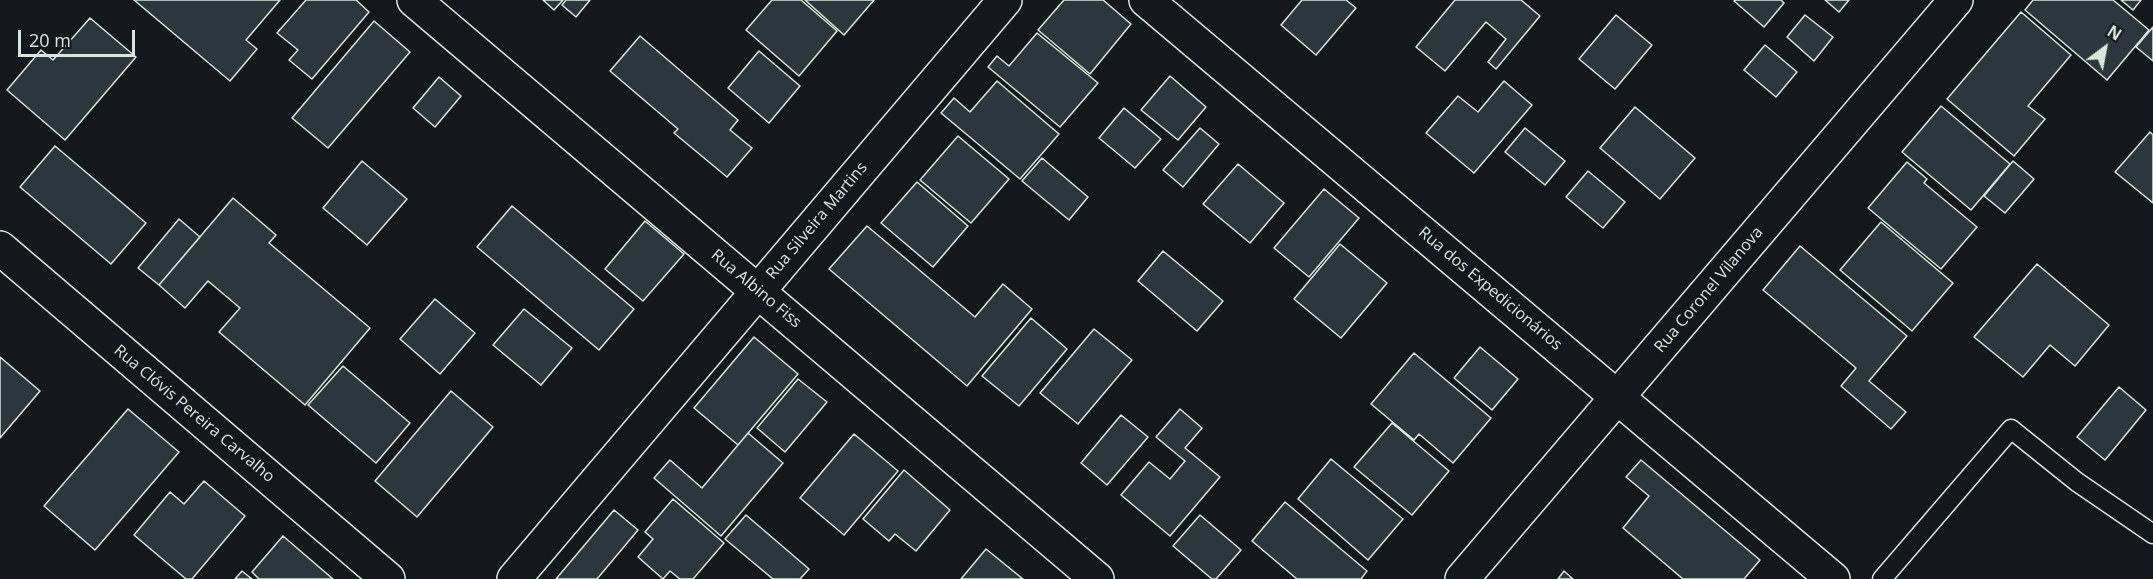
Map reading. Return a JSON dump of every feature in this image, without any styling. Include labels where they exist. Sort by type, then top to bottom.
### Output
[{"type":"street","name":"Rua Albino Fiss","points":[[414,0],[1097,579]]},
{"type":"street","name":"Rua Silveira Martins","points":[[513,579],[1005,0]]},
{"type":"street","name":"Rua dos Expedicionários","points":[[1146,0],[1833,579]]},
{"type":"street","name":"Rua Coronel Vilanova","points":[[1462,579],[1956,0]]},
{"type":"street","name":"Rua Clóvis Pereira Carvalho","points":[[0,248],[388,579]]},
{"type":"lane","points":[[1882,579],[2011,429],[2077,482],[2153,534]]},
{"type":"building","points":[[134,0],[280,0],[246,40],[257,49],[230,81]]},
{"type":"building","points":[[306,0],[356,0],[369,12],[312,79],[289,60],[298,50],[277,33]]},
{"type":"building","points":[[543,0],[563,0],[554,10]]},
{"type":"building","points":[[566,0],[590,0],[576,17],[562,5]]},
{"type":"building","points":[[772,0],[801,0],[837,31],[799,76],[746,30]]},
{"type":"building","points":[[805,0],[874,0],[844,35]]},
{"type":"building","points":[[1064,0],[1103,0],[1131,24],[1090,74],[1038,30]]},
{"type":"building","points":[[1302,0],[1346,0],[1356,8],[1316,55],[1281,25]]},
{"type":"building","points":[[1455,0],[1521,0],[1540,16],[1496,69],[1488,62],[1506,39],[1486,22],[1445,71],[1416,47]]},
{"type":"building","points":[[1781,0],[1784,3],[1764,27],[1734,1]]},
{"type":"building","points":[[1825,0],[1849,0],[1839,12]]},
{"type":"building","points":[[2033,0],[2113,0],[2149,30],[2107,80],[2025,10]]},
{"type":"building","points":[[2121,0],[2141,0],[2133,10]]},
{"type":"building","points":[[2021,12],[2071,55],[2028,106],[2045,119],[2014,156],[1947,99]]},
{"type":"building","points":[[1616,15],[1652,45],[1615,89],[1579,59]]},
{"type":"building","points":[[1805,15],[1833,37],[1814,61],[1787,37]]},
{"type":"building","points":[[90,18],[136,57],[65,140],[7,90],[41,50],[53,60]]},
{"type":"building","points":[[374,21],[410,52],[328,148],[292,118]]},
{"type":"building","points":[[2153,27],[2153,61],[2136,47]]},
{"type":"building","points":[[1037,33],[1098,83],[1060,127],[988,67],[997,56],[1009,66]]},
{"type":"building","points":[[640,36],[738,120],[730,130],[752,148],[727,177],[674,133],[678,129],[610,71]]},
{"type":"building","points":[[1765,45],[1797,72],[1776,97],[1744,70]]},
{"type":"building","points":[[759,51],[800,86],[769,123],[728,88]]},
{"type":"building","points":[[1170,76],[1206,107],[1178,140],[1141,110]]},
{"type":"building","points":[[439,77],[461,96],[435,127],[413,108]]},
{"type":"building","points":[[997,81],[1059,134],[1020,179],[941,113],[954,98],[970,112]]},
{"type":"building","points":[[1504,81],[1532,105],[1474,173],[1426,133],[1458,96],[1478,112]]},
{"type":"building","points":[[1941,106],[2010,164],[1971,210],[1902,152]]},
{"type":"building","points":[[1635,107],[1695,158],[1660,199],[1600,148]]},
{"type":"building","points":[[1124,108],[1161,139],[1135,168],[1099,138]]},
{"type":"building","points":[[1200,128],[1219,144],[1183,187],[1163,170]]},
{"type":"building","points":[[1525,128],[1565,161],[1545,185],[1505,152]]},
{"type":"building","points":[[2150,132],[2153,135],[2153,203],[2115,172]]},
{"type":"building","points":[[958,136],[1009,179],[971,223],[920,180]]},
{"type":"building","points":[[55,146],[146,223],[111,264],[20,187]]},
{"type":"building","points":[[1042,158],[1088,197],[1069,220],[1022,181]]},
{"type":"building","points":[[362,161],[407,199],[367,245],[323,208]]},
{"type":"building","points":[[2013,161],[2034,179],[2005,213],[1984,196]]},
{"type":"building","points":[[1907,162],[1927,179],[1924,183],[1977,227],[1941,269],[1868,208]]},
{"type":"building","points":[[1238,164],[1284,203],[1250,243],[1203,204]]},
{"type":"building","points":[[1588,171],[1625,202],[1603,228],[1566,197]]},
{"type":"building","points":[[917,182],[968,226],[933,267],[881,223]]},
{"type":"building","points":[[1324,189],[1359,218],[1309,277],[1274,248]]},
{"type":"building","points":[[233,198],[276,235],[269,243],[370,328],[305,405],[219,332],[240,308],[208,281],[185,308],[159,285]]},
{"type":"building","points":[[512,206],[634,309],[599,350],[477,247]]},
{"type":"building","points":[[179,219],[200,237],[159,285],[138,268]]},
{"type":"building","points":[[645,221],[684,254],[643,301],[605,269]]},
{"type":"building","points":[[1881,222],[1953,283],[1912,331],[1840,270]]},
{"type":"building","points":[[867,226],[975,317],[1003,284],[1032,309],[967,386],[829,269]]},
{"type":"building","points":[[1340,244],[1387,283],[1341,338],[1294,299]]},
{"type":"building","points":[[1800,246],[1907,336],[1869,381],[1906,412],[1891,429],[1841,386],[1856,368],[1763,290]]},
{"type":"building","points":[[1163,251],[1223,301],[1197,331],[1138,281]]},
{"type":"building","points":[[2037,264],[2109,325],[2075,366],[2050,345],[2023,377],[1974,337]]},
{"type":"building","points":[[435,299],[475,333],[440,374],[400,339]]},
{"type":"building","points":[[524,309],[572,348],[541,385],[493,345]]},
{"type":"building","points":[[1031,318],[1067,349],[1019,406],[982,376]]},
{"type":"building","points":[[1094,329],[1132,360],[1078,424],[1040,393]]},
{"type":"building","points":[[754,337],[798,374],[738,445],[694,408]]},
{"type":"building","points":[[1480,347],[1518,379],[1492,410],[1454,378]]},
{"type":"building","points":[[1414,353],[1491,418],[1453,463],[1419,434],[1414,440],[1371,404]]},
{"type":"building","points":[[0,357],[40,391],[0,438]]},
{"type":"building","points":[[343,366],[410,423],[376,463],[308,405]]},
{"type":"building","points":[[798,379],[827,402],[785,452],[757,428]]},
{"type":"building","points":[[2119,387],[2146,410],[2105,460],[2077,437]]},
{"type":"building","points":[[451,391],[493,427],[417,517],[375,481]]},
{"type":"building","points":[[128,409],[179,452],[95,550],[44,506]]},
{"type":"building","points":[[1180,409],[1202,428],[1185,448],[1220,477],[1170,536],[1121,495],[1149,462],[1170,479],[1185,461],[1156,437]]},
{"type":"building","points":[[1121,415],[1148,437],[1107,485],[1081,463]]},
{"type":"building","points":[[1392,423],[1449,471],[1412,515],[1354,467]]},
{"type":"building","points":[[748,433],[783,463],[721,536],[654,478],[670,460],[702,488]]},
{"type":"building","points":[[854,434],[898,471],[844,535],[800,498]]},
{"type":"building","points":[[1331,459],[1403,519],[1368,560],[1298,499]]},
{"type":"building","points":[[1641,460],[1760,560],[1744,579],[1683,579],[1623,528],[1649,496],[1626,477]]},
{"type":"building","points":[[904,470],[950,510],[916,551],[895,534],[889,541],[863,519]]},
{"type":"building","points":[[204,481],[245,516],[192,579],[186,579],[134,535],[170,492],[184,504]]},
{"type":"building","points":[[673,499],[724,543],[693,579],[680,579],[670,571],[663,579],[638,557],[653,539],[645,532]]},
{"type":"building","points":[[1285,502],[1367,571],[1361,579],[1297,579],[1252,541]]},
{"type":"building","points":[[614,510],[638,530],[597,579],[556,579]]},
{"type":"building","points":[[746,515],[809,569],[800,579],[773,579],[725,539]]},
{"type":"building","points":[[1200,515],[1241,550],[1216,579],[1212,579],[1173,546]]},
{"type":"building","points":[[283,536],[333,579],[259,579],[252,572]]},
{"type":"building","points":[[986,549],[1023,579],[961,579]]},
{"type":"building","points":[[242,571],[252,579],[235,579]]},
{"type":"building","points":[[1564,571],[1573,579],[1558,579]]}]
